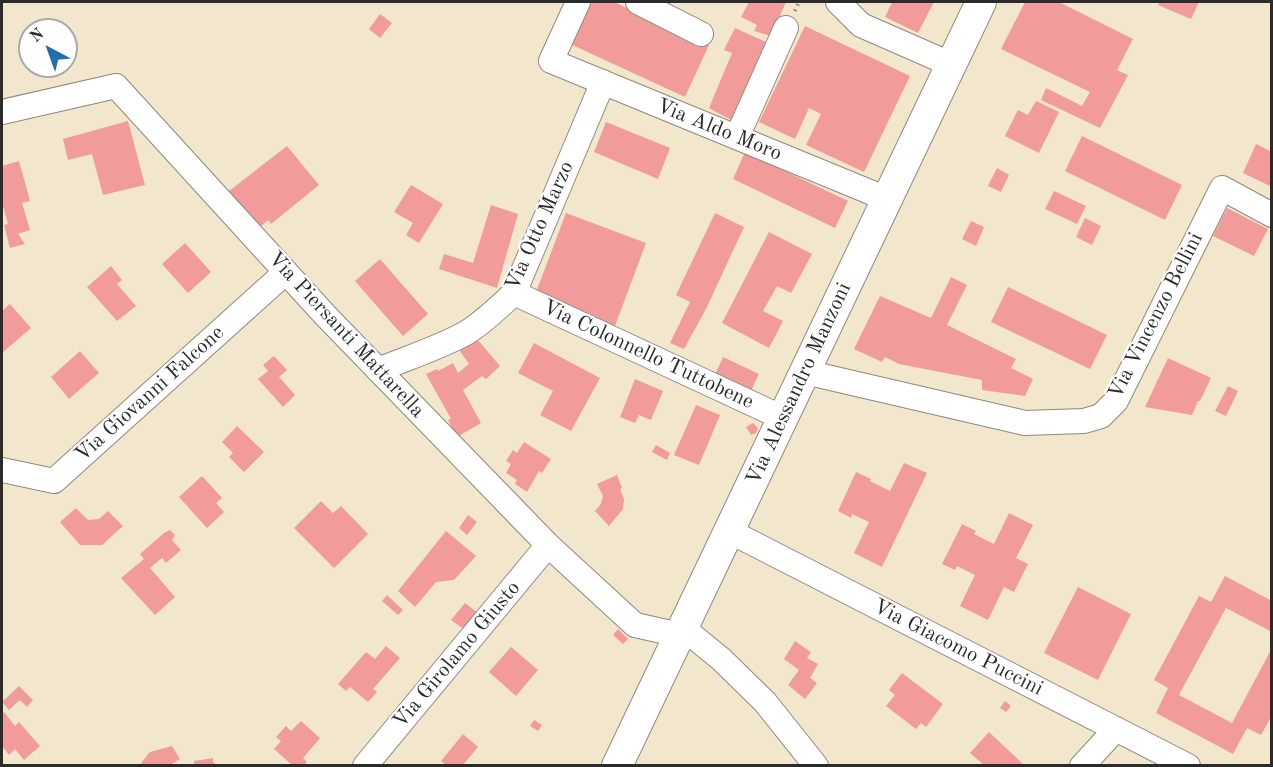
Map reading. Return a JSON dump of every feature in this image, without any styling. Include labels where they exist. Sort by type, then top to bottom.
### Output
[{"type":"main road","name":"Via Alessandro Manzoni","points":[[617,765],[981,2]]},
{"type":"street","name":"Via Aldo Moro","points":[[578,2],[551,61],[886,199]]},
{"type":"street","points":[[638,2],[701,34]]},
{"type":"street","points":[[838,2],[861,25],[950,64]]},
{"type":"street","points":[[737,137],[786,28]]},
{"type":"street","name":"Via Otto Marzo","points":[[378,370],[467,332],[491,315],[514,293],[603,82]]},
{"type":"street","name":"Via Piersanti Mattarella","points":[[2,112],[116,86],[326,315],[548,545],[635,625],[682,631]]},
{"type":"street","name":"Via Vincenzo Bellini","points":[[805,372],[1025,423],[1084,421],[1101,416],[1116,401],[1221,188],[1272,215]]},
{"type":"street","name":"Via Giovanni Falcone","points":[[2,470],[54,481],[286,272]]},
{"type":"street","name":"Via Colonnello Tuttobene","points":[[514,293],[783,418]]},
{"type":"street","name":"Via Giacomo Puccini","points":[[729,531],[1188,765]]},
{"type":"street","name":"Via Girolamo Giusto","points":[[365,765],[548,545]]},
{"type":"street","points":[[682,631],[721,659],[765,702],[816,765]]},
{"type":"street","points":[[1082,765],[1116,729]]},
{"type":"building","points":[[587,2],[614,2],[709,45],[685,97],[568,43]]},
{"type":"building","points":[[749,2],[786,2],[771,36],[754,31],[757,25],[741,17]]},
{"type":"building","points":[[892,2],[934,2],[918,33],[885,17]]},
{"type":"building","points":[[1025,2],[1059,2],[1133,39],[1117,70],[1128,75],[1100,128],[1041,100],[1046,88],[1082,106],[1090,92],[1001,49]]},
{"type":"building","points":[[1160,2],[1199,2],[1191,19],[1158,5]]},
{"type":"building","points":[[380,14],[392,23],[380,38],[369,29]]},
{"type":"building","points":[[805,26],[910,76],[864,172],[806,145],[821,114],[809,108],[795,139],[759,122]]},
{"type":"building","points":[[735,28],[766,42],[731,120],[709,108],[732,53],[724,50]]},
{"type":"building","points":[[1036,101],[1059,112],[1039,153],[1005,136],[1018,110],[1028,115]]},
{"type":"building","points":[[128,121],[145,185],[103,195],[92,154],[68,160],[63,139]]},
{"type":"building","points":[[606,122],[670,148],[658,179],[594,152]]},
{"type":"building","points":[[1082,136],[1182,185],[1165,220],[1065,171]]},
{"type":"building","points":[[1256,144],[1272,152],[1272,187],[1243,173]]},
{"type":"building","points":[[287,146],[319,185],[271,224],[268,220],[259,228],[229,191]]},
{"type":"building","points":[[745,152],[848,201],[835,228],[733,179]]},
{"type":"building","points":[[19,161],[30,201],[22,203],[30,230],[18,234],[25,244],[10,248],[4,225],[8,224],[2,207],[2,166]]},
{"type":"building","points":[[997,168],[1009,175],[1001,192],[988,186]]},
{"type":"building","points":[[411,185],[443,204],[419,243],[406,235],[413,223],[394,212]]},
{"type":"building","points":[[1054,191],[1086,206],[1077,224],[1045,209]]},
{"type":"building","points":[[491,205],[518,214],[497,288],[439,269],[444,254],[473,263]]},
{"type":"building","points":[[1227,208],[1268,229],[1254,256],[1213,236]]},
{"type":"building","points":[[566,213],[646,243],[615,326],[535,295]]},
{"type":"building","points":[[715,213],[744,227],[706,309],[684,349],[670,343],[690,302],[676,295]]},
{"type":"building","points":[[1085,218],[1101,226],[1092,245],[1076,237]]},
{"type":"building","points":[[971,221],[984,227],[976,246],[962,239]]},
{"type":"building","points":[[769,232],[812,254],[791,293],[777,286],[763,311],[783,321],[769,348],[722,323]]},
{"type":"building","points":[[185,243],[211,272],[188,293],[162,264]]},
{"type":"building","points":[[380,259],[428,314],[403,336],[355,281]]},
{"type":"building","points":[[111,266],[122,280],[117,284],[136,306],[117,321],[87,287]]},
{"type":"building","points":[[951,277],[967,285],[947,325],[1016,359],[1011,368],[1033,379],[1025,396],[982,390],[982,380],[899,364],[885,357],[882,362],[854,349],[880,296],[931,318]]},
{"type":"building","points":[[1008,287],[1107,335],[1090,369],[991,322]]},
{"type":"building","points":[[10,304],[31,328],[2,353],[2,311]]},
{"type":"building","points":[[477,339],[500,366],[486,379],[482,376],[463,390],[481,423],[457,437],[448,420],[451,419],[426,374],[453,363],[458,373],[469,364],[460,351]]},
{"type":"building","points":[[534,343],[600,378],[571,431],[540,415],[553,391],[518,373]]},
{"type":"building","points":[[80,351],[99,373],[69,399],[51,377]]},
{"type":"building","points":[[274,356],[287,370],[279,377],[295,395],[283,407],[258,379],[268,371],[263,365]]},
{"type":"building","points":[[723,357],[759,374],[749,395],[713,379]]},
{"type":"building","points":[[1168,358],[1211,378],[1192,415],[1145,407]]},
{"type":"building","points":[[635,379],[663,391],[651,420],[639,415],[635,423],[620,417]]},
{"type":"building","points":[[1228,386],[1238,391],[1226,416],[1215,411]]},
{"type":"building","points":[[696,405],[720,415],[699,465],[674,455]]},
{"type":"building","points":[[753,423],[758,428],[756,433],[751,435],[746,427]]},
{"type":"building","points":[[237,426],[264,452],[244,472],[229,457],[233,453],[222,442]]},
{"type":"building","points":[[524,442],[551,459],[542,473],[539,471],[527,492],[515,484],[517,480],[506,473],[511,464],[506,461],[513,450],[517,453]]},
{"type":"building","points":[[656,445],[670,453],[667,460],[652,452]]},
{"type":"building","points":[[904,463],[927,473],[882,567],[854,553],[869,522],[852,514],[851,518],[838,511],[856,472],[890,491]]},
{"type":"building","points":[[617,475],[624,499],[623,509],[609,526],[595,511],[601,504],[603,496],[597,484]]},
{"type":"building","points":[[202,476],[222,498],[216,503],[224,512],[207,528],[179,497]]},
{"type":"building","points":[[321,501],[333,513],[341,506],[368,534],[334,568],[294,528]]},
{"type":"building","points":[[76,508],[88,520],[99,519],[108,511],[123,526],[102,545],[80,545],[60,522]]},
{"type":"building","points":[[1009,513],[1033,525],[1016,558],[1028,564],[1014,592],[1004,587],[988,620],[960,606],[975,575],[957,566],[955,570],[942,564],[962,524],[976,531],[974,534],[994,544]]},
{"type":"building","points":[[468,515],[477,522],[467,535],[459,528]]},
{"type":"building","points":[[170,530],[175,535],[172,540],[181,550],[166,563],[162,558],[150,568],[175,597],[155,615],[121,578],[144,559],[140,554]]},
{"type":"building","points":[[446,531],[476,556],[454,580],[436,582],[415,607],[398,591]]},
{"type":"building","points":[[1225,576],[1272,601],[1272,632],[1226,608],[1179,695],[1232,723],[1272,648],[1272,715],[1261,735],[1247,728],[1233,754],[1156,713],[1168,688],[1154,680],[1199,596],[1211,602]]},
{"type":"building","points":[[1078,587],[1131,614],[1098,680],[1044,653]]},
{"type":"building","points":[[387,595],[403,610],[398,615],[382,601]]},
{"type":"building","points":[[465,603],[478,613],[465,630],[451,620]]},
{"type":"building","points":[[618,629],[628,639],[623,644],[613,635]]},
{"type":"building","points":[[795,641],[811,652],[807,658],[818,664],[810,678],[817,683],[805,699],[788,685],[799,670],[784,659]]},
{"type":"building","points":[[386,646],[400,658],[373,689],[377,692],[368,702],[350,687],[346,691],[338,684],[366,652],[375,659]]},
{"type":"building","points":[[511,647],[538,670],[516,696],[489,672]]},
{"type":"building","points":[[902,673],[943,704],[926,727],[921,723],[916,729],[886,706],[895,695],[889,690]]},
{"type":"building","points":[[19,686],[33,700],[27,707],[20,700],[9,710],[2,702]]},
{"type":"building","points":[[1005,701],[1011,706],[1006,712],[1000,708]]},
{"type":"building","points":[[4,712],[15,726],[19,722],[40,746],[24,760],[15,749],[9,755],[2,746],[2,714]]},
{"type":"building","points":[[534,720],[542,725],[538,731],[530,726]]},
{"type":"building","points":[[301,721],[320,738],[303,758],[307,762],[304,765],[292,765],[274,749],[281,741],[276,737],[286,726],[291,731]]},
{"type":"building","points":[[989,732],[1024,765],[984,765],[970,753]]},
{"type":"building","points":[[463,734],[478,747],[463,765],[446,765],[441,761]]},
{"type":"building","points":[[172,746],[180,759],[170,765],[143,765],[141,763],[150,752]]},
{"type":"building","points":[[213,758],[213,762],[217,765],[194,765],[194,761]]}]
